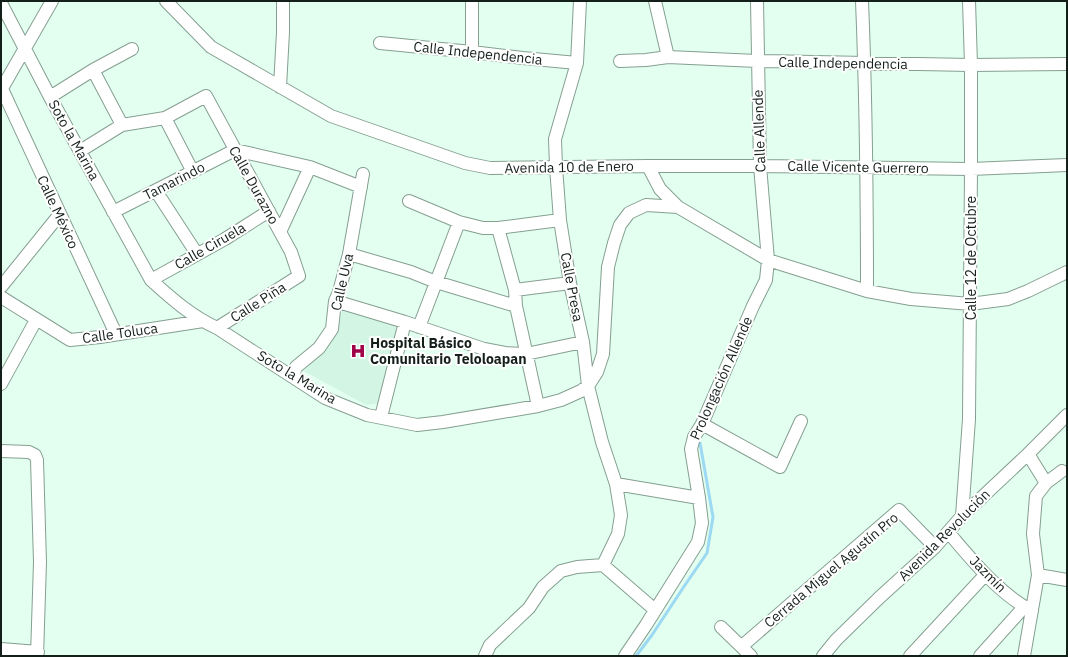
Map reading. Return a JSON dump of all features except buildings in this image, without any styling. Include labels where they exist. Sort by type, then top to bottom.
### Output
[{"type":"street","points":[[1,90],[52,1]]},
{"type":"street","name":"Avenida 10 de Enero","points":[[166,1],[211,47],[331,116],[465,163],[490,168],[648,166],[660,189],[678,207],[768,260],[867,291],[911,299],[970,304],[1008,299],[1067,272]]},
{"type":"street","points":[[280,87],[283,1]]},
{"type":"street","points":[[472,1],[472,52]]},
{"type":"street","points":[[655,1],[668,57]]},
{"type":"street","name":"Calle Allende","points":[[757,1],[760,166],[768,260]]},
{"type":"street","points":[[862,1],[867,167],[867,291]]},
{"type":"street","name":"Calle 12 de Octubre","points":[[962,516],[969,419],[971,64],[969,1]]},
{"type":"street","name":"Calle Presa","points":[[580,2],[577,63],[556,139],[556,167],[560,220],[570,283],[583,342],[588,386],[602,442],[616,484],[621,515],[618,534],[602,565]]},
{"type":"street","name":"Soto la Marina","points":[[1,3],[50,98],[151,280],[176,303],[293,376],[325,398],[366,410],[381,417],[416,425],[444,422],[538,406],[561,400],[582,391],[588,386],[597,372],[603,354],[608,267],[620,225],[629,213],[646,206],[678,207]]},
{"type":"street","name":"Calle Independencia","points":[[380,43],[577,63]]},
{"type":"street","points":[[50,98],[93,70],[132,49]]},
{"type":"street","name":"Calle Independencia","points":[[620,61],[668,57],[757,61],[864,63],[1067,64]]},
{"type":"street","points":[[93,70],[122,125]]},
{"type":"street","name":"Calle México","points":[[1,90],[116,334]]},
{"type":"street","name":"Calle Durazno","points":[[165,118],[206,96],[291,252],[299,276]]},
{"type":"street","points":[[80,151],[122,125],[165,118],[192,172]]},
{"type":"street","points":[[235,150],[310,167],[360,187]]},
{"type":"street","name":"Tamarindo","points":[[113,212],[235,150]]},
{"type":"street","name":"Calle Vicente Guerrero","points":[[648,166],[971,169],[1067,165]]},
{"type":"street","points":[[280,232],[310,167]]},
{"type":"street","name":"Calle Uva","points":[[293,376],[296,366],[319,348],[332,329],[335,301],[339,292],[349,254],[362,174]]},
{"type":"street","points":[[156,191],[197,254]]},
{"type":"street","points":[[409,201],[459,222],[483,228],[498,228],[560,220]]},
{"type":"street","name":"Calle Ciruela","points":[[151,280],[225,239],[269,211]]},
{"type":"street","points":[[1,287],[60,214]]},
{"type":"street","points":[[419,327],[459,222]]},
{"type":"street","points":[[498,228],[515,290],[516,306],[538,406]]},
{"type":"street","points":[[349,254],[411,272],[436,282],[516,306]]},
{"type":"street","name":"Prolongación Allende","points":[[625,656],[698,542],[702,523],[691,448],[694,437],[702,424],[750,313],[766,280],[768,260]]},
{"type":"street","name":"Calle Piña","points":[[217,328],[299,276]]},
{"type":"street","points":[[515,290],[570,283]]},
{"type":"street","name":"Calle Toluca","points":[[1,297],[70,340],[203,321]]},
{"type":"street","points":[[335,301],[405,322],[484,349],[505,353],[526,354],[583,342]]},
{"type":"street","points":[[1,384],[36,320]]},
{"type":"street","points":[[381,417],[405,322]]},
{"type":"street","name":"Avenida Revolución","points":[[823,656],[836,640],[880,597],[935,547],[962,516],[1067,415]]},
{"type":"street","points":[[702,424],[780,467],[801,421]]},
{"type":"street","points":[[1,451],[29,452],[35,455],[37,460],[40,562],[38,654],[1,649]]},
{"type":"street","points":[[1028,454],[1046,483]]},
{"type":"street","points":[[1024,656],[1028,609],[1038,575],[1033,534],[1036,496],[1046,483],[1062,470]]},
{"type":"street","points":[[616,484],[699,498]]},
{"type":"street","name":"Cerrada Miguel Agustín Pro","points":[[742,646],[899,510],[935,547]]},
{"type":"street","name":"Jazmín","points":[[948,532],[985,575],[1002,590],[1028,609]]},
{"type":"street","points":[[485,656],[490,645],[529,608],[543,587],[561,571],[577,567],[602,565],[655,610]]},
{"type":"street","points":[[910,656],[985,575]]},
{"type":"street","points":[[1038,575],[1067,580]]},
{"type":"street","points":[[980,656],[1028,609]]},
{"type":"street","points":[[721,626],[752,656]]},
{"type":"shaded area","name":"Hospital Básico Comunitario Teloloapan","points":[[344,304],[404,326],[382,403],[366,405],[304,371],[337,332]]},
{"type":"waterway","points":[[636,656],[652,635],[707,553],[713,517],[700,443]]},
{"type":"place","name":"Hospital Básico Comunitario Teloloapan","points":[[358,351]]}]
